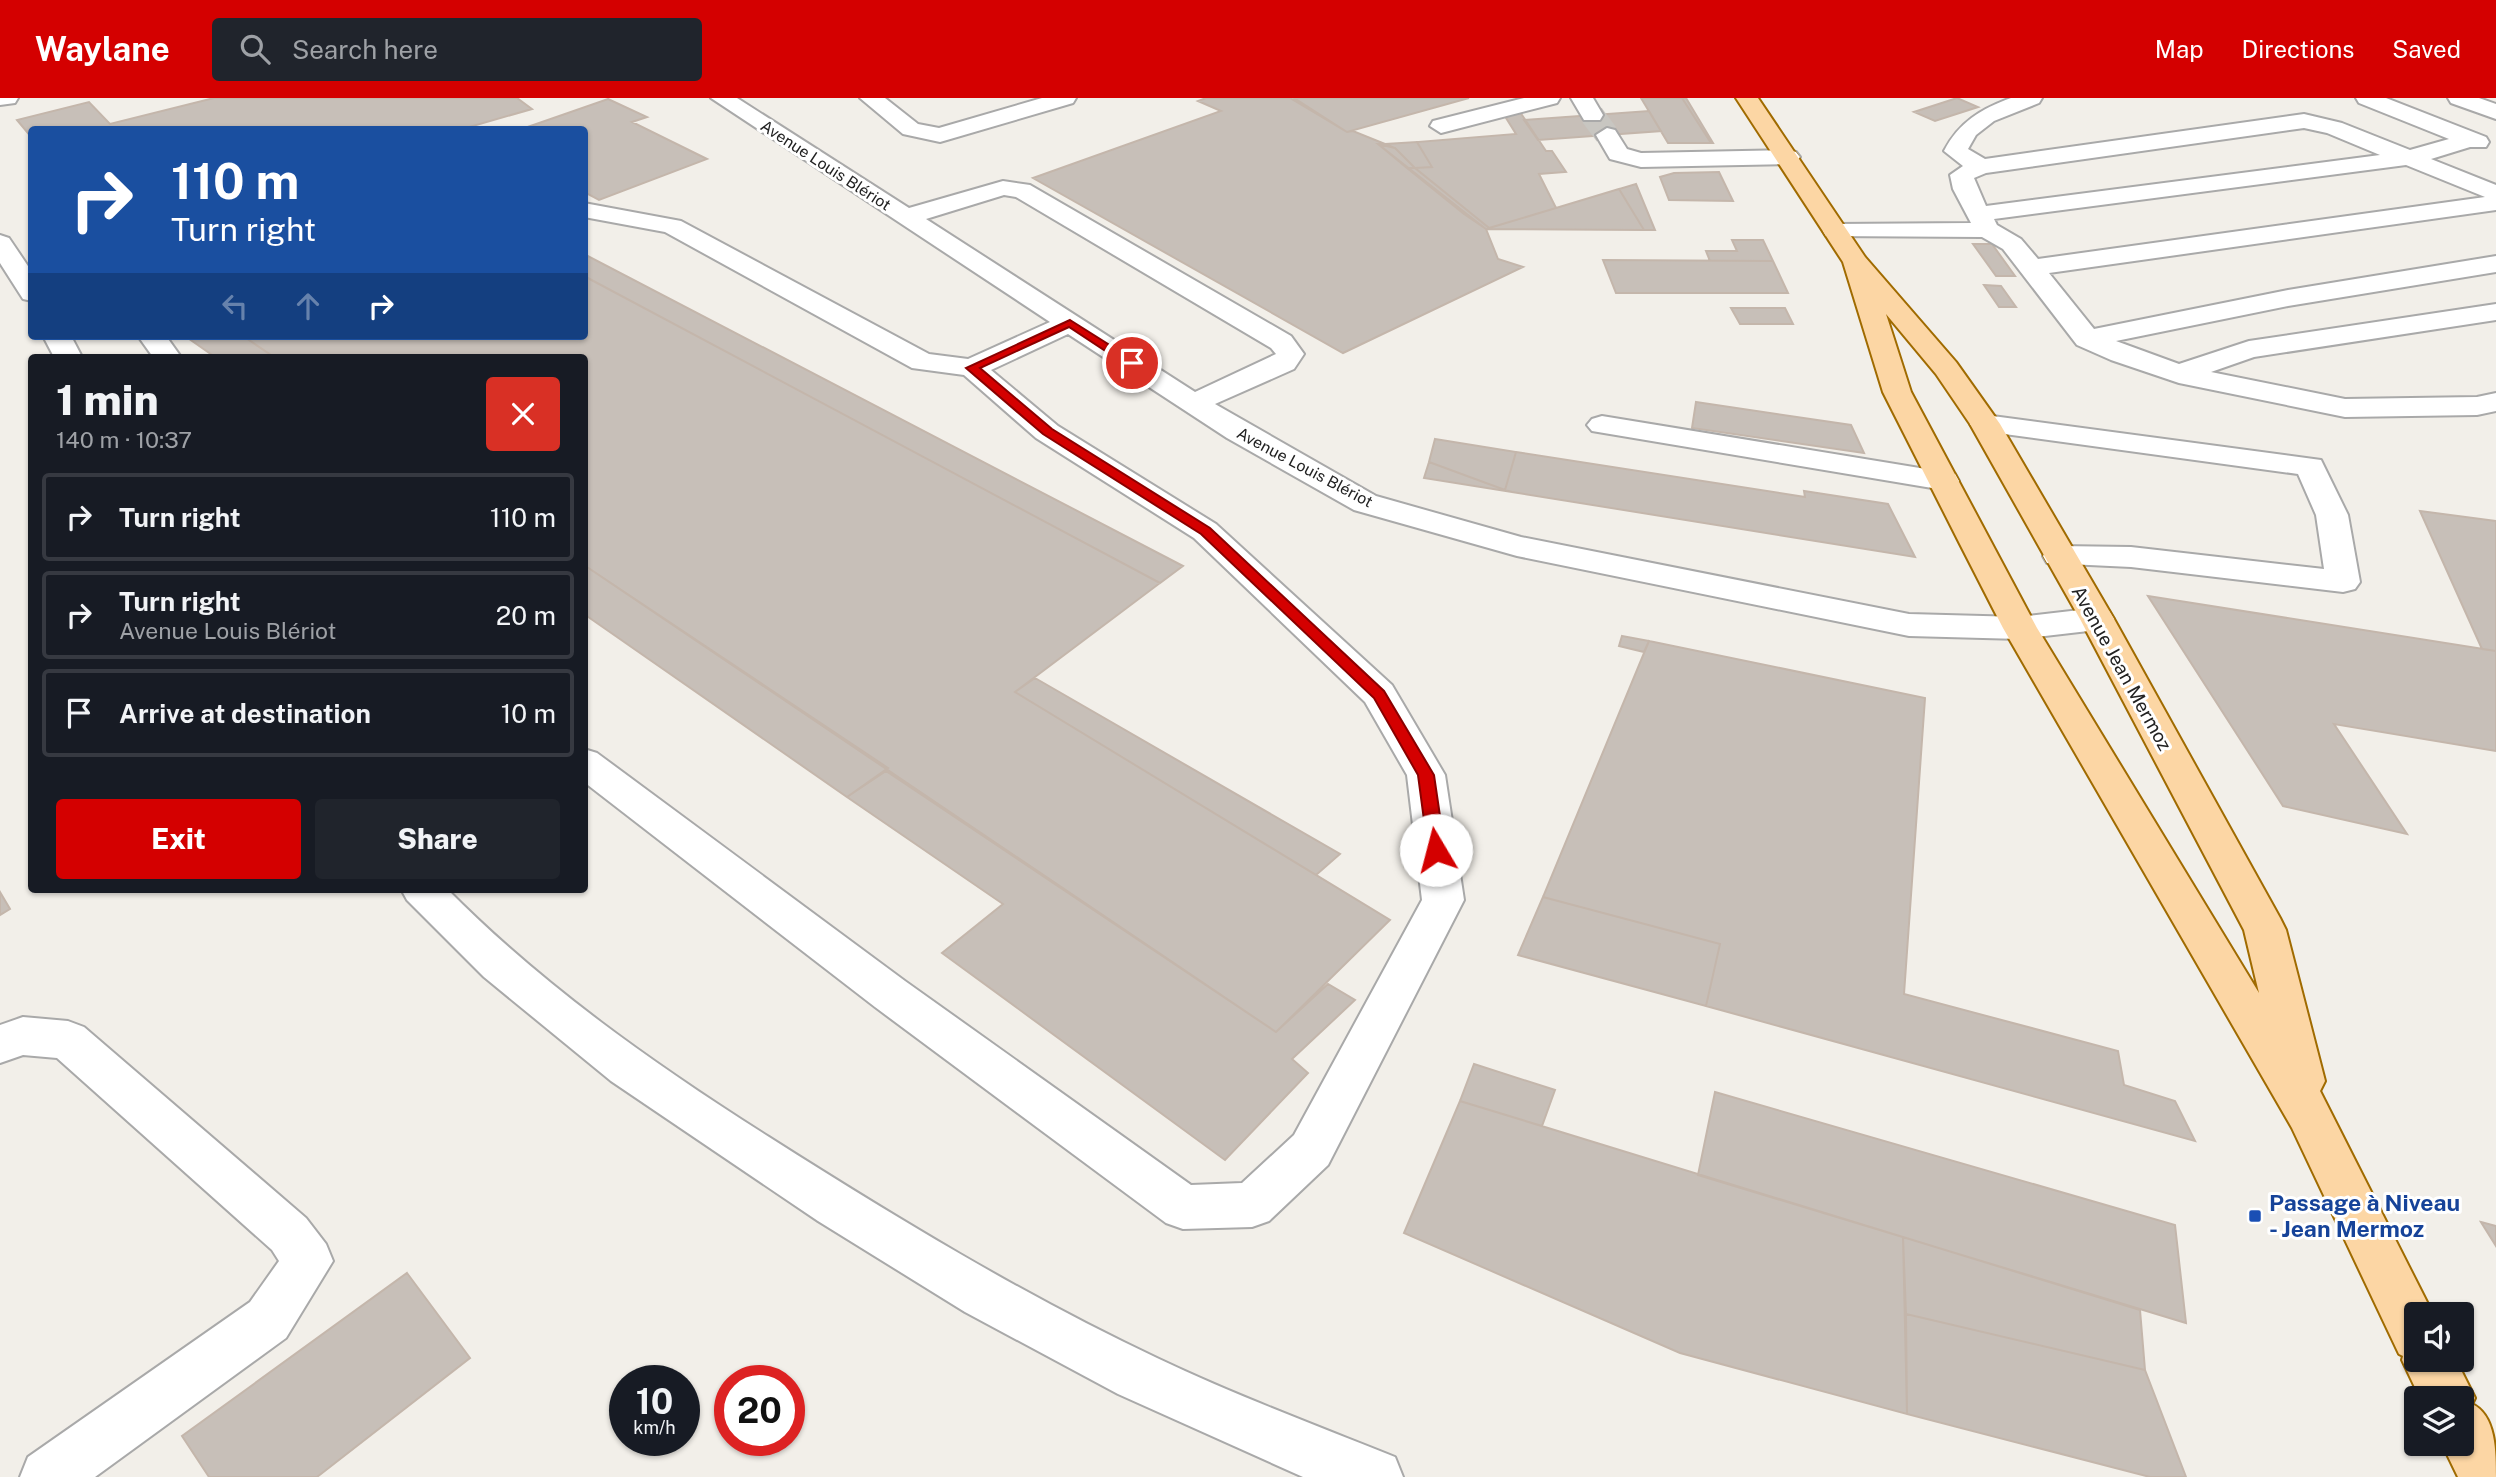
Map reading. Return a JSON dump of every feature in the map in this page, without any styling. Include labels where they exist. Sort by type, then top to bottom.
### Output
[{"type":"main road","name":"Avenue Jean Mermoz","points":[[1747,98],[1856,262],[1946,368],[1985,424],[2097,620],[2265,930],[2309,1114]]},
{"type":"main road","name":"Avenue Jean Mermoz","points":[[1856,262],[1897,392],[2020,628],[2187,914],[2309,1114],[2404,1309]]},
{"type":"main road","points":[[2474,1450],[2488,1477]]},
{"type":"street","points":[[0,99],[7,98]]},
{"type":"street","name":"Avenue Louis Blériot","points":[[723,98],[1238,432],[1365,503],[1517,546],[1909,625],[2020,628],[2097,620]]},
{"type":"street","points":[[871,98],[911,130],[940,135],[1065,98]]},
{"type":"street","points":[[1441,126],[1549,98]]},
{"type":"street","points":[[1982,167],[1955,150],[1960,138],[1977,120],[2031,98]]},
{"type":"street","points":[[2367,98],[2496,149]]},
{"type":"street","points":[[2459,98],[2496,112]]},
{"type":"street","points":[[2275,104],[2304,121],[2334,128],[2496,193]]},
{"type":"street","points":[[2304,121],[1982,167],[1962,175],[1965,189],[1983,222],[2012,244],[2087,339],[2121,355],[2179,374],[2345,408],[2477,406],[2496,402]]},
{"type":"street","points":[[1607,135],[1618,154],[1641,160],[1788,157]]},
{"type":"street","points":[[1835,231],[1983,222],[2408,158],[2472,139]]},
{"type":"street","points":[[906,217],[1003,188],[1021,190],[1281,342],[1290,354],[1284,363],[1194,403]]},
{"type":"street","points":[[2031,268],[2496,202]]},
{"type":"street","points":[[588,211],[672,226],[891,348],[922,362],[972,368],[1070,323]]},
{"type":"street","points":[[0,243],[28,287]]},
{"type":"street","points":[[2087,339],[2288,298],[2496,264]]},
{"type":"street","points":[[2179,374],[2249,349],[2496,312]]},
{"type":"street","points":[[588,765],[890,994],[1183,1207],[1252,1205],[1311,1150],[1443,900],[1426,775],[1379,694],[1205,531],[1047,432],[972,368]]},
{"type":"street","points":[[1985,424],[2310,466],[2332,515],[2343,582],[2132,557],[2059,556]]},
{"type":"street","points":[[1602,425],[1944,481]]},
{"type":"street","points":[[425,893],[447,917],[549,1006],[676,1103],[833,1205],[1003,1307],[1173,1393],[1375,1477]]},
{"type":"street","points":[[0,1044],[23,1036],[68,1040],[289,1234],[307,1261],[268,1320],[48,1477]]},
{"type":"building","points":[[214,98],[517,98],[532,109],[473,126],[28,126],[28,133],[17,120],[89,102],[110,124]]},
{"type":"building","points":[[1206,98],[1290,98],[1347,132],[1353,131],[1385,144],[1378,144],[1486,229],[1498,259],[1523,267],[1343,353],[1033,178],[1221,111],[1198,101]]},
{"type":"building","points":[[1294,98],[1469,98],[1347,132]]},
{"type":"building","points":[[1641,98],[1682,98],[1711,143],[1668,143]]},
{"type":"building","points":[[1682,98],[1686,98],[1713,143],[1711,143]]},
{"type":"building","points":[[1957,98],[1978,107],[1935,121],[1914,112]]},
{"type":"building","points":[[608,99],[647,117],[632,122],[707,159],[599,200],[588,194],[588,126],[530,126]]},
{"type":"building","points":[[1518,109],[1546,151],[1552,151],[1566,172],[1539,174],[1556,208],[1489,228],[1415,168],[1432,167],[1417,142],[1516,134],[1503,113]]},
{"type":"building","points":[[1649,111],[1661,131],[1538,140],[1524,120]]},
{"type":"building","points":[[1417,142],[1432,167],[1415,168],[1395,148],[1385,144]]},
{"type":"building","points":[[1378,144],[1395,148],[1415,168],[1407,168]]},
{"type":"building","points":[[1407,168],[1415,168],[1489,228],[1486,229],[1464,214]]},
{"type":"building","points":[[1719,172],[1733,201],[1669,200],[1660,177],[1674,173]]},
{"type":"building","points":[[1636,184],[1655,230],[1644,230],[1619,189]]},
{"type":"building","points":[[1619,189],[1644,230],[1486,229],[1556,208]]},
{"type":"building","points":[[1732,240],[1763,240],[1773,261],[1710,261],[1706,251],[1737,251]]},
{"type":"building","points":[[1973,244],[1992,244],[2015,276],[1996,276]]},
{"type":"building","points":[[588,256],[1183,566],[1160,583],[588,278]]},
{"type":"building","points":[[1603,260],[1773,261],[1788,293],[1616,293]]},
{"type":"building","points":[[588,278],[1160,583],[1015,692],[1390,920],[1276,1032],[588,568],[588,354],[270,354],[249,340],[588,340]]},
{"type":"building","points":[[1984,285],[2001,286],[2016,307],[1999,307]]},
{"type":"building","points":[[1731,308],[1785,308],[1793,324],[1740,324]]},
{"type":"building","points":[[191,340],[249,340],[270,354],[211,354]]},
{"type":"building","points":[[1696,402],[1851,425],[1864,453],[1692,428]]},
{"type":"building","points":[[1435,439],[1516,452],[1505,490],[1429,462]]},
{"type":"building","points":[[1516,452],[1805,497],[1804,491],[1888,504],[1915,557],[1512,492],[1505,490]]},
{"type":"building","points":[[1429,462],[1505,490],[1512,492],[1424,478]]},
{"type":"building","points":[[2420,511],[2496,521],[2496,651],[2482,649]]},
{"type":"building","points":[[588,568],[888,768],[847,797],[588,617]]},
{"type":"building","points":[[2148,596],[2496,651],[2496,751],[2334,724],[2407,834],[2283,806]]},
{"type":"building","points":[[1622,636],[1649,641],[1644,652],[1619,646]]},
{"type":"building","points":[[1649,641],[1925,698],[1904,994],[2118,1051],[2124,1085],[2175,1101],[2195,1141],[1706,1006],[1720,944],[1543,897]]},
{"type":"building","points":[[1035,678],[1340,854],[1316,875],[1015,692]]},
{"type":"building","points":[[886,771],[1276,1032],[1328,984],[1355,1000],[1292,1059],[1308,1073],[1225,1160],[942,953],[1003,904],[847,797]]},
{"type":"building","points":[[0,892],[10,909],[0,915]]},
{"type":"building","points":[[1543,897],[1720,944],[1706,1006],[1518,955]]},
{"type":"building","points":[[1474,1064],[1555,1090],[1542,1126],[1460,1101]]},
{"type":"building","points":[[1715,1092],[2175,1225],[2186,1323],[1698,1175]]},
{"type":"building","points":[[1460,1101],[1903,1237],[1907,1414],[1680,1353],[1404,1233]]},
{"type":"building","points":[[2481,1222],[2496,1226],[2496,1246]]},
{"type":"building","points":[[1903,1237],[2140,1310],[2145,1370],[1906,1314]]},
{"type":"building","points":[[407,1273],[470,1358],[317,1477],[209,1477],[182,1436]]},
{"type":"building","points":[[1906,1314],[2145,1370],[2186,1477],[2150,1477],[1907,1414]]},
{"type":"tunnel","points":[[1592,115],[1607,135]]},
{"type":"place","name":"Passage à Niveau - Jean Mermoz","points":[[2255,1216]]},
{"type":"route","points":[[1132,363],[1070,323],[972,368],[1047,432],[1205,531],[1379,694],[1426,775],[1436,850]]}]
